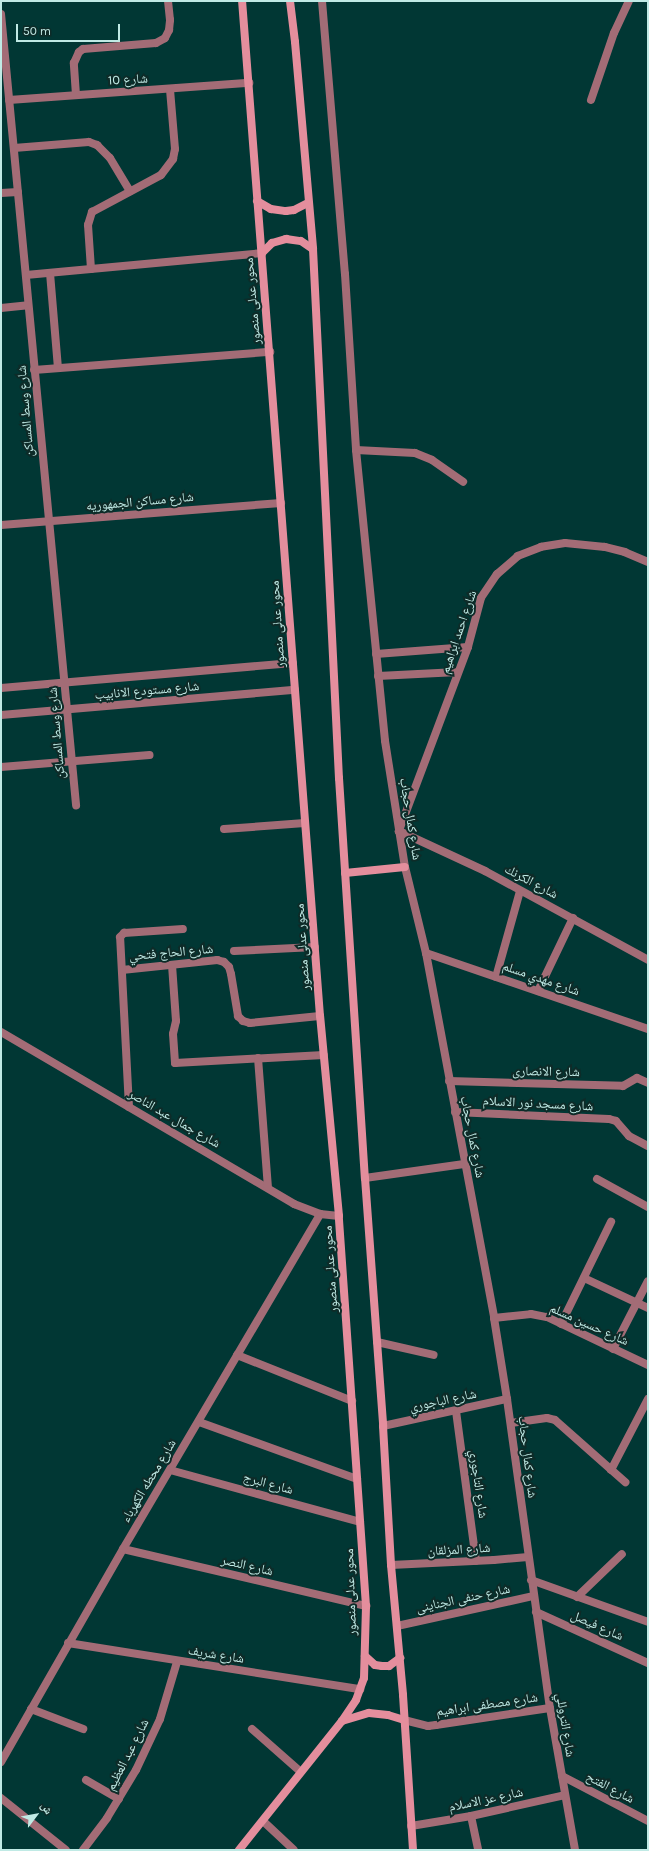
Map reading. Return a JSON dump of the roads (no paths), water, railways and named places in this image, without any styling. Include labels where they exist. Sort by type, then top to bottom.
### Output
[{"type":"main road","name":"محور عدلى منصور","points":[[239,1850],[342,1721],[356,1700],[364,1678],[366,1606],[339,1216],[320,1016],[242,1]]},
{"type":"main road","points":[[290,1],[313,249],[345,873],[383,1426],[391,1565],[400,1658],[413,1850]]},
{"type":"main road","points":[[257,201],[270,209],[286,211],[294,210],[308,203]]},
{"type":"main road","points":[[262,253],[272,243],[286,239],[301,241],[313,249]]},
{"type":"main road","points":[[345,873],[405,867]]},
{"type":"main road","points":[[365,1656],[375,1665],[382,1666],[389,1666],[400,1658]]},
{"type":"main road","points":[[342,1721],[369,1713],[388,1715],[404,1720]]},
{"type":"street","points":[[76,95],[74,63],[79,52],[83,49],[156,42],[165,38],[169,30],[168,1]]},
{"type":"street","name":"شارع كمال حجاب","points":[[322,1],[346,274],[356,450],[385,741],[405,867],[426,952],[464,1164],[494,1318],[511,1423],[534,1600]]},
{"type":"street","points":[[591,100],[614,34],[629,1]]},
{"type":"street","name":"شارع وسط المساكن","points":[[1,14],[76,805]]},
{"type":"street","name":"شارع 10","points":[[9,100],[248,83]]},
{"type":"street","points":[[91,269],[88,225],[92,212],[97,207],[161,175],[173,159],[175,149],[170,89]]},
{"type":"street","points":[[14,148],[89,142],[97,145],[110,158],[130,191]]},
{"type":"street","points":[[1,193],[18,192]]},
{"type":"street","points":[[26,275],[262,253]]},
{"type":"street","points":[[50,273],[58,368]]},
{"type":"street","points":[[1,308],[28,305]]},
{"type":"street","points":[[34,370],[270,352]]},
{"type":"street","points":[[356,450],[415,453],[432,460],[463,482]]},
{"type":"street","name":"شارع مساكن الجمهوريه","points":[[1,525],[281,503]]},
{"type":"street","name":"شارع احمد ابراهيم","points":[[399,831],[468,647],[481,598],[497,574],[518,556],[541,547],[565,543],[584,544],[618,550],[648,562]]},
{"type":"street","points":[[376,654],[468,647]]},
{"type":"street","name":"شارع مستودع الانابيب","points":[[1,688],[293,663]]},
{"type":"street","points":[[378,676],[458,672]]},
{"type":"street","name":"شارع مستودع الانابيب","points":[[1,714],[295,690]]},
{"type":"street","points":[[1,767],[150,755]]},
{"type":"street","points":[[224,829],[305,822]]},
{"type":"street","name":"شارع الكرنك","points":[[399,831],[485,871],[648,960]]},
{"type":"street","points":[[496,977],[520,891]]},
{"type":"street","points":[[538,991],[573,918]]},
{"type":"street","points":[[129,1107],[120,939],[122,934],[183,929]]},
{"type":"street","points":[[234,951],[315,947]]},
{"type":"street","name":"شارع مهدي مسلم","points":[[426,952],[648,1029]]},
{"type":"street","name":"شارع الحاج فتحي","points":[[122,970],[217,960],[224,962],[229,967],[238,1016],[243,1021],[250,1023],[320,1016]]},
{"type":"street","points":[[172,965],[176,1021],[173,1034],[175,1063],[324,1055]]},
{"type":"street","name":"شارع جمال عبد الناصر","points":[[1,1032],[268,1187],[294,1204],[320,1214],[339,1216]]},
{"type":"street","points":[[258,1058],[268,1187]]},
{"type":"street","name":"شارع الانصارى","points":[[449,1082],[623,1086],[637,1078],[644,1081]]},
{"type":"street","name":"شارع مسجد نور الاسلام","points":[[455,1112],[609,1119],[618,1124],[629,1136],[648,1146]]},
{"type":"street","points":[[365,1178],[464,1164]]},
{"type":"street","points":[[597,1179],[648,1207]]},
{"type":"street","name":"شارع محطه الكهرباء","points":[[1,1762],[68,1643],[320,1214]]},
{"type":"street","points":[[561,1324],[611,1222]]},
{"type":"street","points":[[584,1278],[648,1308]]},
{"type":"street","points":[[613,1349],[648,1281]]},
{"type":"street","name":"شارع حسين مسلم","points":[[494,1318],[531,1314],[547,1317],[648,1365]]},
{"type":"street","points":[[377,1342],[434,1355]]},
{"type":"street","points":[[237,1355],[352,1401]]},
{"type":"street","name":"شارع الباجوري","points":[[383,1426],[507,1399]]},
{"type":"street","points":[[611,1470],[648,1399]]},
{"type":"street","name":"شارع التاجوري","points":[[456,1410],[476,1561]]},
{"type":"street","points":[[511,1423],[551,1418],[555,1420],[625,1482]]},
{"type":"street","points":[[199,1422],[357,1479]]},
{"type":"street","name":"شارع البرج","points":[[170,1470],[360,1522]]},
{"type":"street","name":"شارع النصر","points":[[123,1549],[366,1606]]},
{"type":"street","points":[[577,1597],[622,1554]]},
{"type":"street","name":"شارع المزلقان","points":[[391,1565],[528,1557]]},
{"type":"street","points":[[532,1580],[648,1622]]},
{"type":"street","name":"شارع حنفى الجناينى","points":[[397,1626],[534,1600]]},
{"type":"street","name":"شارع التروللي","points":[[534,1600],[550,1708],[575,1850]]},
{"type":"street","name":"شارع فيصل","points":[[536,1612],[648,1663]]},
{"type":"street","name":"شارع شريف","points":[[68,1643],[178,1662],[360,1689]]},
{"type":"street","name":"شارع عبد العظيم","points":[[83,1850],[107,1818],[136,1770],[160,1719],[178,1662]]},
{"type":"street","name":"شارع مصطفى ابراهيم","points":[[404,1720],[428,1726],[550,1708]]},
{"type":"street","points":[[31,1709],[83,1729]]},
{"type":"street","points":[[252,1729],[301,1772]]},
{"type":"street","name":"شارع الفتح","points":[[562,1776],[648,1821]]},
{"type":"street","points":[[86,1780],[119,1799]]},
{"type":"street","name":"شارع عز الاسلام","points":[[411,1826],[471,1816],[565,1795]]},
{"type":"street","points":[[1,1798],[66,1850]]},
{"type":"street","points":[[471,1816],[478,1850]]},
{"type":"street","points":[[262,1821],[294,1850]]}]
